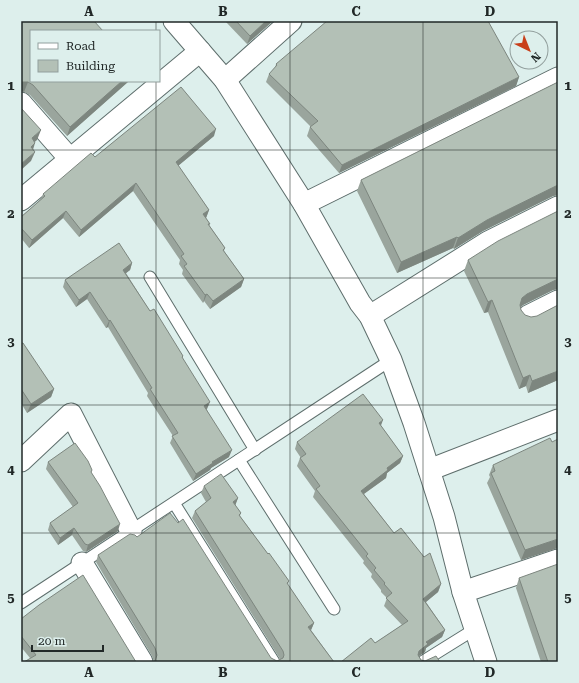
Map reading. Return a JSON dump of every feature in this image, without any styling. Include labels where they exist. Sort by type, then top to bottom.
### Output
[{"type":"street","points":[[174,21],[225,80],[304,204],[360,303],[370,316],[391,360],[414,423],[444,517],[463,592],[486,662]]},
{"type":"street","points":[[225,80],[291,21]]},
{"type":"street","points":[[21,200],[200,51]]},
{"type":"street","points":[[304,204],[558,78]]},
{"type":"street","points":[[21,102],[70,159]]},
{"type":"street","points":[[370,316],[488,242],[558,207]]},
{"type":"street","points":[[528,316],[558,301]]},
{"type":"street","points":[[21,461],[71,414],[131,530]]},
{"type":"street","points":[[429,470],[558,420]]},
{"type":"street","points":[[463,592],[558,560]]},
{"type":"street","points":[[82,563],[142,662]]},
{"type":"lane","points":[[150,277],[255,450]]},
{"type":"lane","points":[[21,603],[391,360]]},
{"type":"lane","points":[[239,460],[334,609]]},
{"type":"lane","points":[[174,503],[274,662]]},
{"type":"lane","points":[[422,662],[475,629]]},
{"type":"building","points":[[21,21],[94,21],[102,30],[30,30],[30,82],[121,82],[70,127],[33,85],[28,82],[21,82]]},
{"type":"building","points":[[236,21],[266,21],[250,36]]},
{"type":"building","points":[[327,21],[488,21],[509,59],[509,70],[515,70],[519,77],[342,165],[310,127],[318,121],[269,74],[277,65],[276,64]]},
{"type":"building","points":[[558,82],[558,185],[487,220],[458,238],[457,237],[401,262],[361,180]]},
{"type":"building","points":[[181,87],[216,129],[176,162],[209,210],[203,214],[210,224],[208,224],[225,248],[223,250],[244,279],[213,301],[207,294],[205,295],[184,266],[187,264],[181,256],[184,254],[136,183],[81,230],[66,211],[32,240],[21,228],[21,217],[45,196],[43,194],[91,153],[95,157]]},
{"type":"building","points":[[21,108],[41,130],[32,138],[35,143],[31,147],[35,152],[21,164]]},
{"type":"building","points":[[558,211],[558,279],[527,294],[522,298],[520,305],[521,310],[525,315],[531,317],[537,316],[558,305],[558,371],[532,381],[530,375],[523,378],[492,300],[488,302],[468,260],[498,241]]},
{"type":"building","points":[[119,243],[132,263],[123,270],[150,311],[154,309],[183,356],[182,357],[210,402],[204,406],[232,450],[196,474],[172,436],[178,433],[150,389],[152,388],[110,320],[109,321],[90,292],[79,300],[65,280]]},
{"type":"building","points":[[21,342],[54,389],[31,404],[21,389]]},
{"type":"building","points":[[363,394],[383,420],[379,423],[403,456],[361,491],[394,533],[401,528],[424,557],[430,553],[441,584],[423,599],[445,630],[426,642],[428,644],[419,651],[418,655],[421,660],[425,661],[436,656],[440,662],[341,662],[371,638],[375,643],[408,621],[386,598],[392,593],[374,570],[376,568],[366,556],[368,554],[316,489],[320,486],[300,458],[306,454],[297,442]]},
{"type":"building","points":[[550,438],[552,442],[558,439],[558,539],[525,550],[491,473],[495,471],[493,465]]},
{"type":"building","points":[[75,443],[88,461],[92,470],[91,472],[120,524],[88,545],[85,544],[74,528],[60,538],[50,523],[78,503],[48,462]]},
{"type":"building","points":[[221,474],[238,498],[233,502],[241,513],[239,515],[289,581],[287,583],[314,623],[308,627],[334,662],[154,662],[157,655],[155,648],[98,555],[130,534],[137,537],[170,513],[178,523],[183,519],[271,658],[277,661],[283,658],[283,651],[195,511],[211,498],[204,486]]},
{"type":"building","points":[[558,564],[558,662],[548,662],[519,578]]},
{"type":"building","points":[[83,575],[136,662],[24,662],[36,655],[21,636],[21,619]]}]
